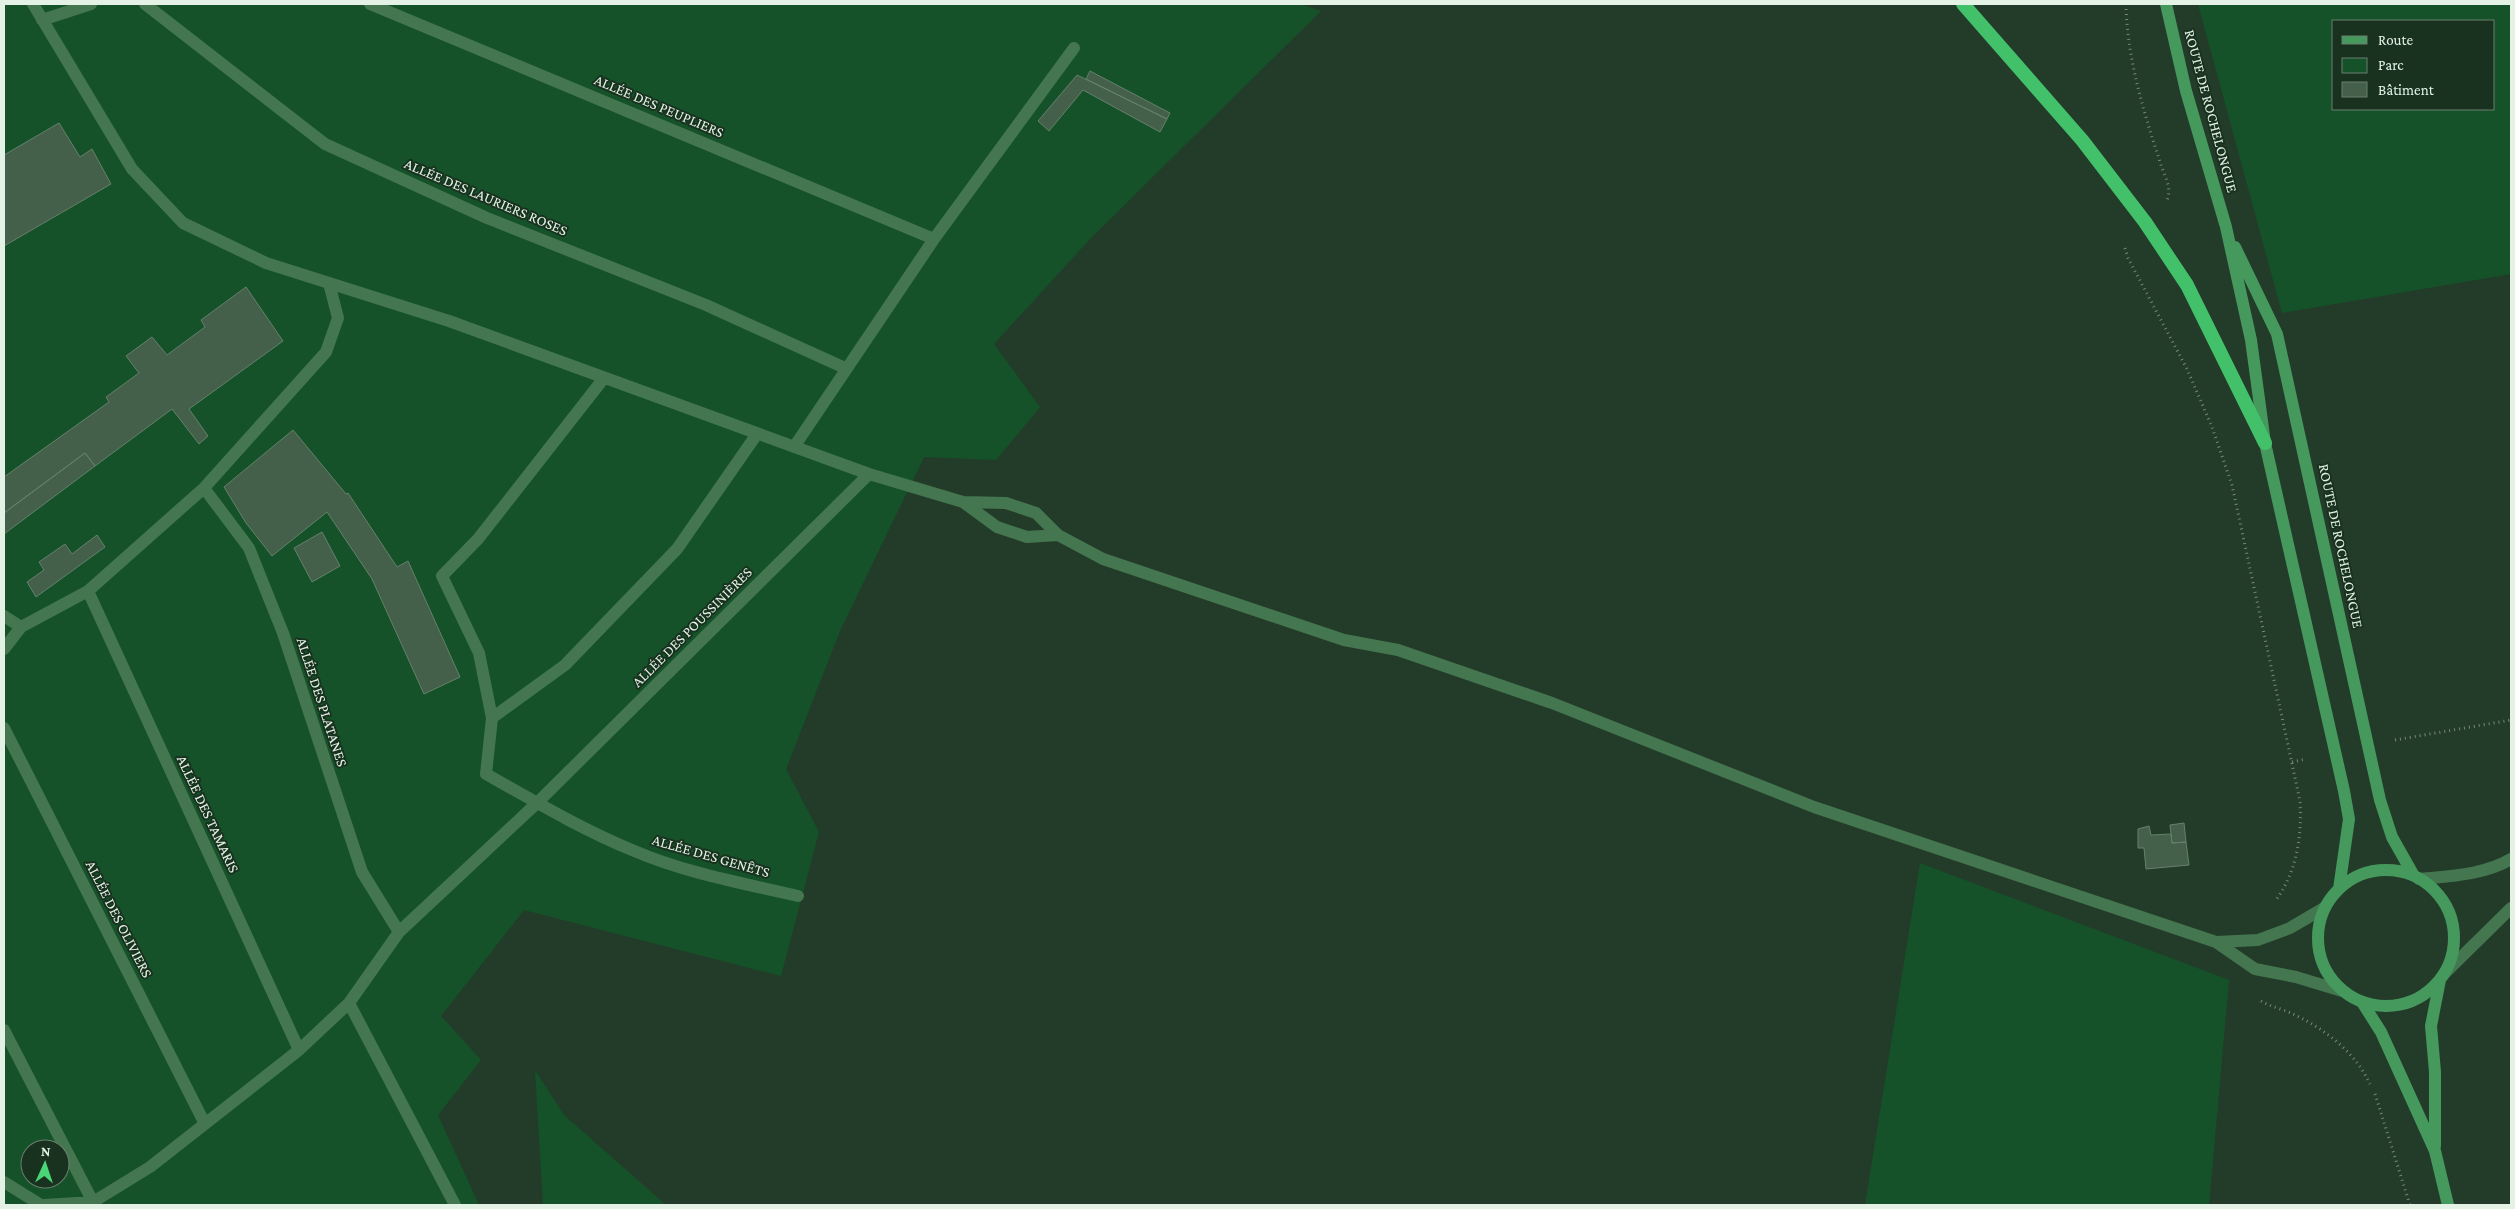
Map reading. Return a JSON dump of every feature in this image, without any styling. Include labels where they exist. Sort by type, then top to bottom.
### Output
[{"type":"highway","points":[[1963,4],[2082,140],[2145,222],[2187,285],[2264,443]]},
{"type":"main road","name":"ROUTE DE ROCHELONGUE","points":[[2166,4],[2186,91],[2226,227],[2251,340],[2264,443],[2349,819],[2339,889]]},
{"type":"main road","name":"ROUTE DE ROCHELONGUE","points":[[2226,227],[2277,334],[2380,800],[2392,837],[2416,877]]},
{"type":"main road","points":[[2435,1151],[2435,1072],[2432,1026],[2441,978],[2453,950],[2452,921],[2440,897],[2416,877],[2382,870],[2366,872],[2352,879],[2339,889],[2324,908],[2318,930],[2319,953],[2331,980],[2342,991],[2362,1002],[2379,1006],[2396,1005],[2413,1001],[2427,992],[2441,978]]},
{"type":"main road","points":[[2362,1002],[2381,1032],[2435,1151],[2448,1205]]},
{"type":"street","points":[[33,4],[132,169],[183,224],[266,263],[449,321],[869,474],[963,502],[1006,503],[1036,513],[1058,535],[1103,559],[1344,640],[1398,650],[1552,703],[1814,808],[2216,942],[2256,969],[2342,991]]},
{"type":"street","points":[[42,20],[91,4]]},
{"type":"street","name":"ALLÉE DES LAURIERS ROSES","points":[[145,4],[325,144],[488,218],[706,304],[845,368]]},
{"type":"street","name":"ALLÉE DES PEUPLIERS","points":[[370,4],[934,239]]},
{"type":"street","points":[[794,447],[845,368],[934,239],[1074,48]]},
{"type":"street","points":[[4,649],[22,627],[88,591],[204,488],[326,352],[338,318],[329,283]]},
{"type":"street","points":[[604,378],[478,539],[442,576],[479,654],[492,718],[565,665],[678,550],[757,434]]},
{"type":"street","name":"ALLÉE DES POUSSINIÈRES","points":[[93,1202],[150,1167],[300,1050],[349,1003],[399,932],[537,803],[869,474]]},
{"type":"street","name":"ALLÉE DES PLATANES","points":[[204,488],[249,548],[283,633],[362,872],[399,932]]},
{"type":"street","points":[[963,502],[997,527],[1027,537],[1058,535]]},
{"type":"street","name":"ALLÉE DES TAMARIS","points":[[88,591],[300,1050]]},
{"type":"street","points":[[4,616],[22,627]]},
{"type":"street","name":"ALLÉE DES GENÊTS","points":[[492,718],[486,774],[537,803],[633,851],[706,875],[798,896]]},
{"type":"street","name":"ALLÉE DES OLIVIERS","points":[[4,728],[205,1124]]},
{"type":"street","points":[[2416,877],[2463,875],[2498,867],[2511,859]]},
{"type":"street","points":[[2216,942],[2258,940],[2290,928],[2324,908]]},
{"type":"street","points":[[2441,978],[2511,908]]},
{"type":"street","points":[[349,1003],[455,1205]]},
{"type":"street","points":[[4,1030],[93,1202],[43,1205],[4,1181]]},
{"type":"path","points":[[2126,4],[2126,24],[2142,107],[2168,186],[2168,199],[2130,234],[2125,245],[2128,258],[2187,369],[2212,426],[2232,485],[2300,801],[2302,825],[2298,848],[2283,891],[2258,925],[2258,940]]},
{"type":"path","points":[[2368,745],[2511,720]]},
{"type":"path","points":[[2292,762],[2335,752]]},
{"type":"path","points":[[2256,969],[2258,1000],[2293,1014],[2342,1045],[2362,1067],[2375,1094],[2410,1205]]},
{"type":"green space","points":[[4,4],[1301,4],[1321,11],[1090,239],[994,344],[1040,407],[996,460],[924,457],[840,631],[786,769],[819,832],[781,976],[524,910],[441,1016],[481,1060],[438,1115],[479,1205],[4,1205]]},
{"type":"green space","points":[[2198,4],[2511,4],[2511,274],[2282,313]]},
{"type":"green space","points":[[1920,863],[2229,980],[2209,1205],[1865,1205]]},
{"type":"green space","points":[[535,1070],[564,1115],[666,1205],[543,1205]]},
{"type":"building","points":[[1090,71],[1170,113],[1167,119],[1086,79]]},
{"type":"building","points":[[1077,75],[1167,119],[1160,132],[1083,90],[1049,131],[1038,121]]},
{"type":"building","points":[[59,123],[80,157],[92,149],[111,184],[4,246],[4,155]]},
{"type":"building","points":[[246,287],[283,341],[189,409],[208,436],[199,444],[172,409],[95,466],[85,453],[4,513],[4,477],[109,402],[106,397],[139,373],[126,356],[152,337],[167,355],[205,327],[201,320]]},
{"type":"building","points":[[293,430],[346,494],[348,493],[397,567],[408,561],[460,677],[424,694],[372,579],[327,512],[272,556],[246,523],[224,487]]},
{"type":"building","points":[[85,453],[95,466],[4,534],[4,513]]},
{"type":"building","points":[[322,532],[340,566],[312,582],[294,548]]},
{"type":"building","points":[[97,535],[105,547],[36,597],[27,582],[44,570],[39,562],[65,544],[72,554]]},
{"type":"building","points":[[2184,823],[2186,842],[2172,843],[2170,825]]},
{"type":"building","points":[[2149,826],[2151,835],[2171,834],[2172,843],[2186,842],[2189,865],[2146,869],[2144,848],[2138,848],[2138,829]]}]
